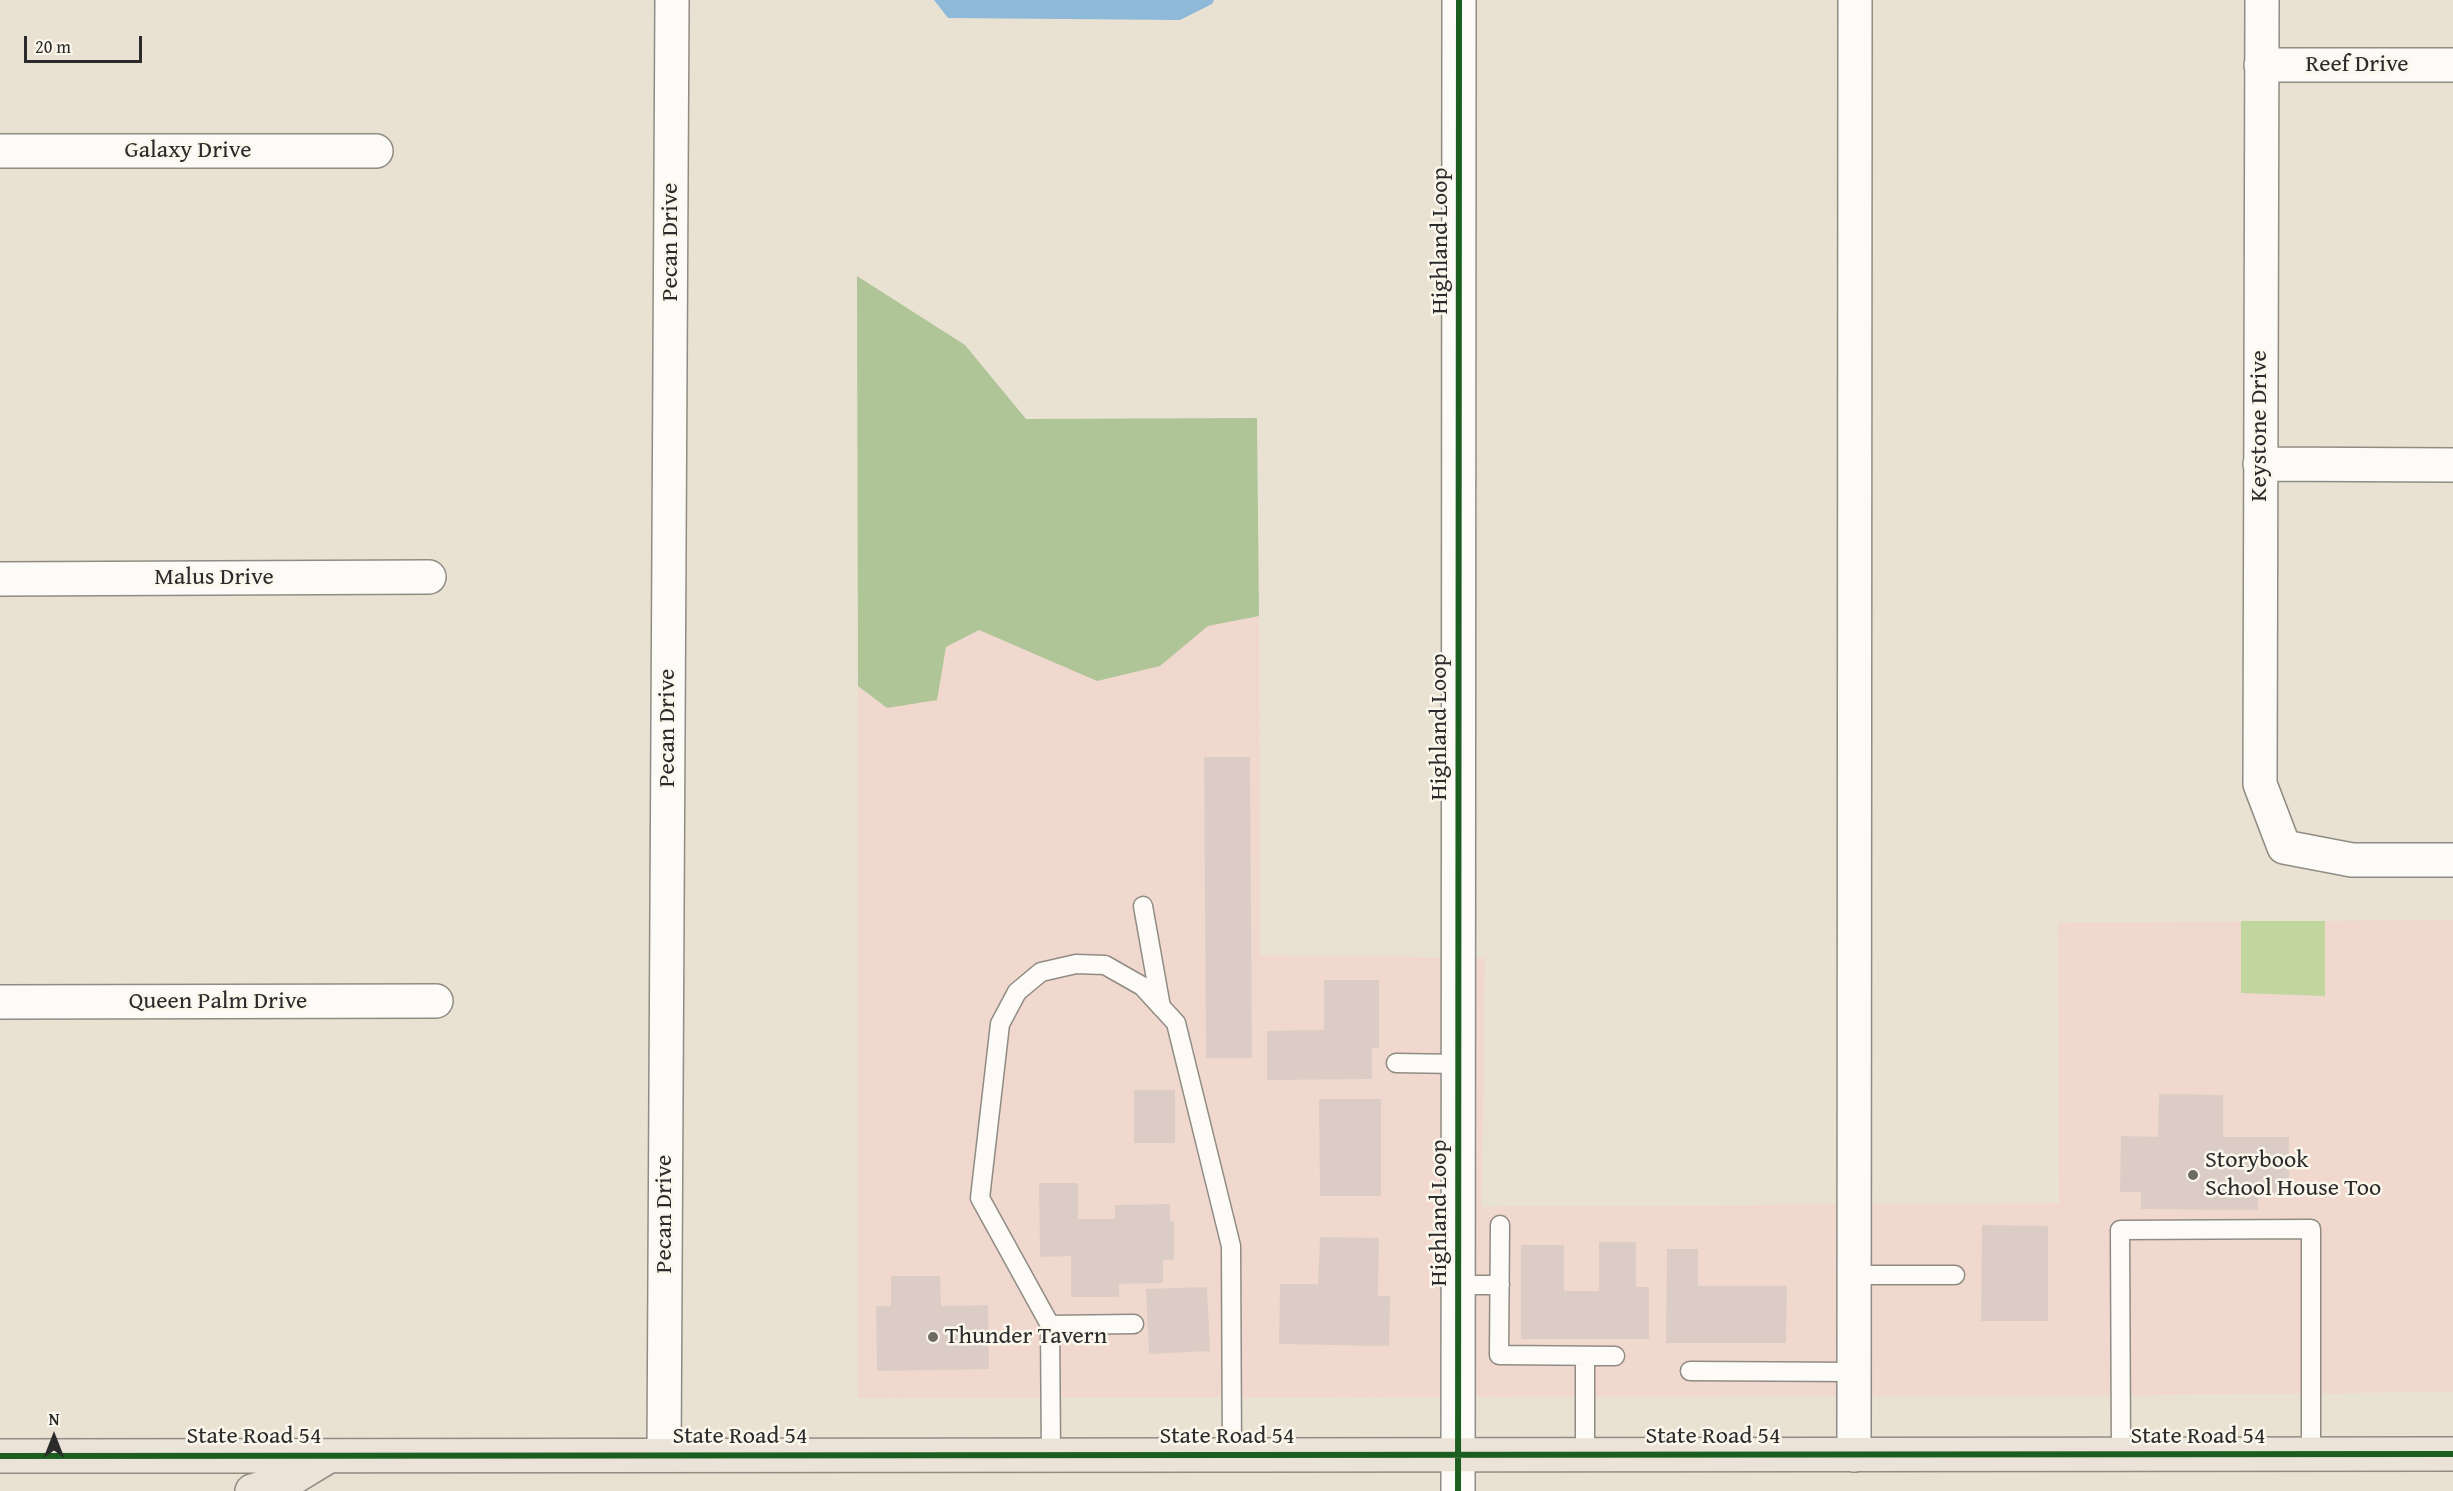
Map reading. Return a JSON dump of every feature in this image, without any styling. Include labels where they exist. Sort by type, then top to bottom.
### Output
[{"type":"main road","points":[[252,1491],[291,1479],[331,1455]]},
{"type":"main road","name":"State Road 54","points":[[0,1456],[2453,1455]]},
{"type":"street","name":"Pecan Drive","points":[[664,1455],[672,0]]},
{"type":"street","name":"Highland Loop","points":[[1458,1491],[1459,0]]},
{"type":"street","points":[[1854,1455],[1855,0]]},
{"type":"street","name":"Keystone Drive","points":[[2262,0],[2260,784],[2284,847],[2352,860],[2453,860]]},
{"type":"street","name":"Reef Drive","points":[[2261,65],[2453,65]]},
{"type":"street","name":"Galaxy Drive","points":[[0,151],[376,151]]},
{"type":"street","points":[[2260,464],[2453,465]]},
{"type":"street","name":"Malus Drive","points":[[0,579],[429,577]]},
{"type":"street","name":"Queen Palm Drive","points":[[0,1002],[436,1001]]},
{"type":"lane","points":[[1143,906],[1161,1007]]},
{"type":"lane","points":[[1051,1455],[1050,1325],[980,1198],[1000,1024],[1017,992],[1041,972],[1076,964],[1105,965],[1142,986],[1176,1023],[1231,1246],[1232,1455]]},
{"type":"lane","points":[[1396,1063],[1458,1064]]},
{"type":"lane","points":[[1500,1225],[1499,1355],[1615,1356]]},
{"type":"lane","points":[[2121,1455],[2120,1230],[2312,1229],[2312,1455]]},
{"type":"lane","points":[[1854,1275],[1955,1275]]},
{"type":"lane","points":[[1457,1285],[1500,1285]]},
{"type":"lane","points":[[1050,1325],[1134,1324]]},
{"type":"lane","points":[[1585,1356],[1585,1455]]},
{"type":"lane","points":[[1690,1371],[1854,1372]]},
{"type":"shaded area","points":[[1259,616],[1260,955],[1485,958],[1482,1207],[2059,1203],[2058,923],[2453,920],[2453,1392],[2060,1396],[858,1398],[858,686],[887,708],[946,647],[979,630],[1017,646],[1160,666],[1207,626]]},
{"type":"green space","points":[[857,276],[965,345],[1026,419],[1257,418],[1259,616],[1208,626],[1160,666],[1097,681],[979,630],[946,647],[937,700],[887,708],[858,686]]},
{"type":"green space","points":[[2241,921],[2325,921],[2325,996],[2241,993]]},
{"type":"water","points":[[934,0],[1214,0],[1212,4],[1180,20],[948,18]]},
{"type":"building","points":[[1204,757],[1250,757],[1252,1058],[1206,1058]]},
{"type":"building","points":[[1324,980],[1379,980],[1379,1048],[1372,1048],[1372,1079],[1267,1080],[1267,1031],[1324,1030]]},
{"type":"building","points":[[1134,1090],[1175,1090],[1175,1143],[1134,1143]]},
{"type":"building","points":[[2159,1094],[2223,1095],[2223,1137],[2289,1137],[2289,1194],[2258,1193],[2258,1210],[2141,1209],[2141,1192],[2120,1192],[2121,1136],[2158,1137]]},
{"type":"building","points":[[1319,1099],[1381,1099],[1381,1196],[1320,1196]]},
{"type":"building","points":[[1039,1183],[1078,1183],[1078,1219],[1115,1219],[1115,1205],[1170,1204],[1170,1221],[1174,1221],[1174,1260],[1163,1260],[1163,1283],[1119,1284],[1119,1297],[1071,1297],[1071,1256],[1040,1257]]},
{"type":"building","points":[[1982,1225],[2048,1226],[2048,1321],[1981,1321]]},
{"type":"building","points":[[1320,1237],[1379,1238],[1378,1296],[1390,1296],[1389,1346],[1279,1344],[1280,1284],[1318,1284]]},
{"type":"building","points":[[1599,1242],[1636,1242],[1636,1287],[1649,1287],[1649,1339],[1521,1339],[1521,1245],[1564,1245],[1564,1291],[1599,1291]]},
{"type":"building","points":[[1667,1249],[1698,1249],[1698,1286],[1787,1286],[1786,1343],[1666,1343]]},
{"type":"building","name":"Thunder Tavern","points":[[891,1276],[940,1276],[941,1306],[988,1305],[989,1369],[877,1371],[876,1306],[891,1306]]},
{"type":"building","points":[[1207,1287],[1210,1351],[1149,1354],[1146,1289]]},
{"type":"cycle path","points":[[1458,1491],[1459,0]]},
{"type":"cycle path","points":[[0,1456],[2453,1454]]},
{"type":"place","name":"Storybook School House Too","points":[[2193,1175]]},
{"type":"place","name":"Thunder Tavern","points":[[933,1337]]}]
